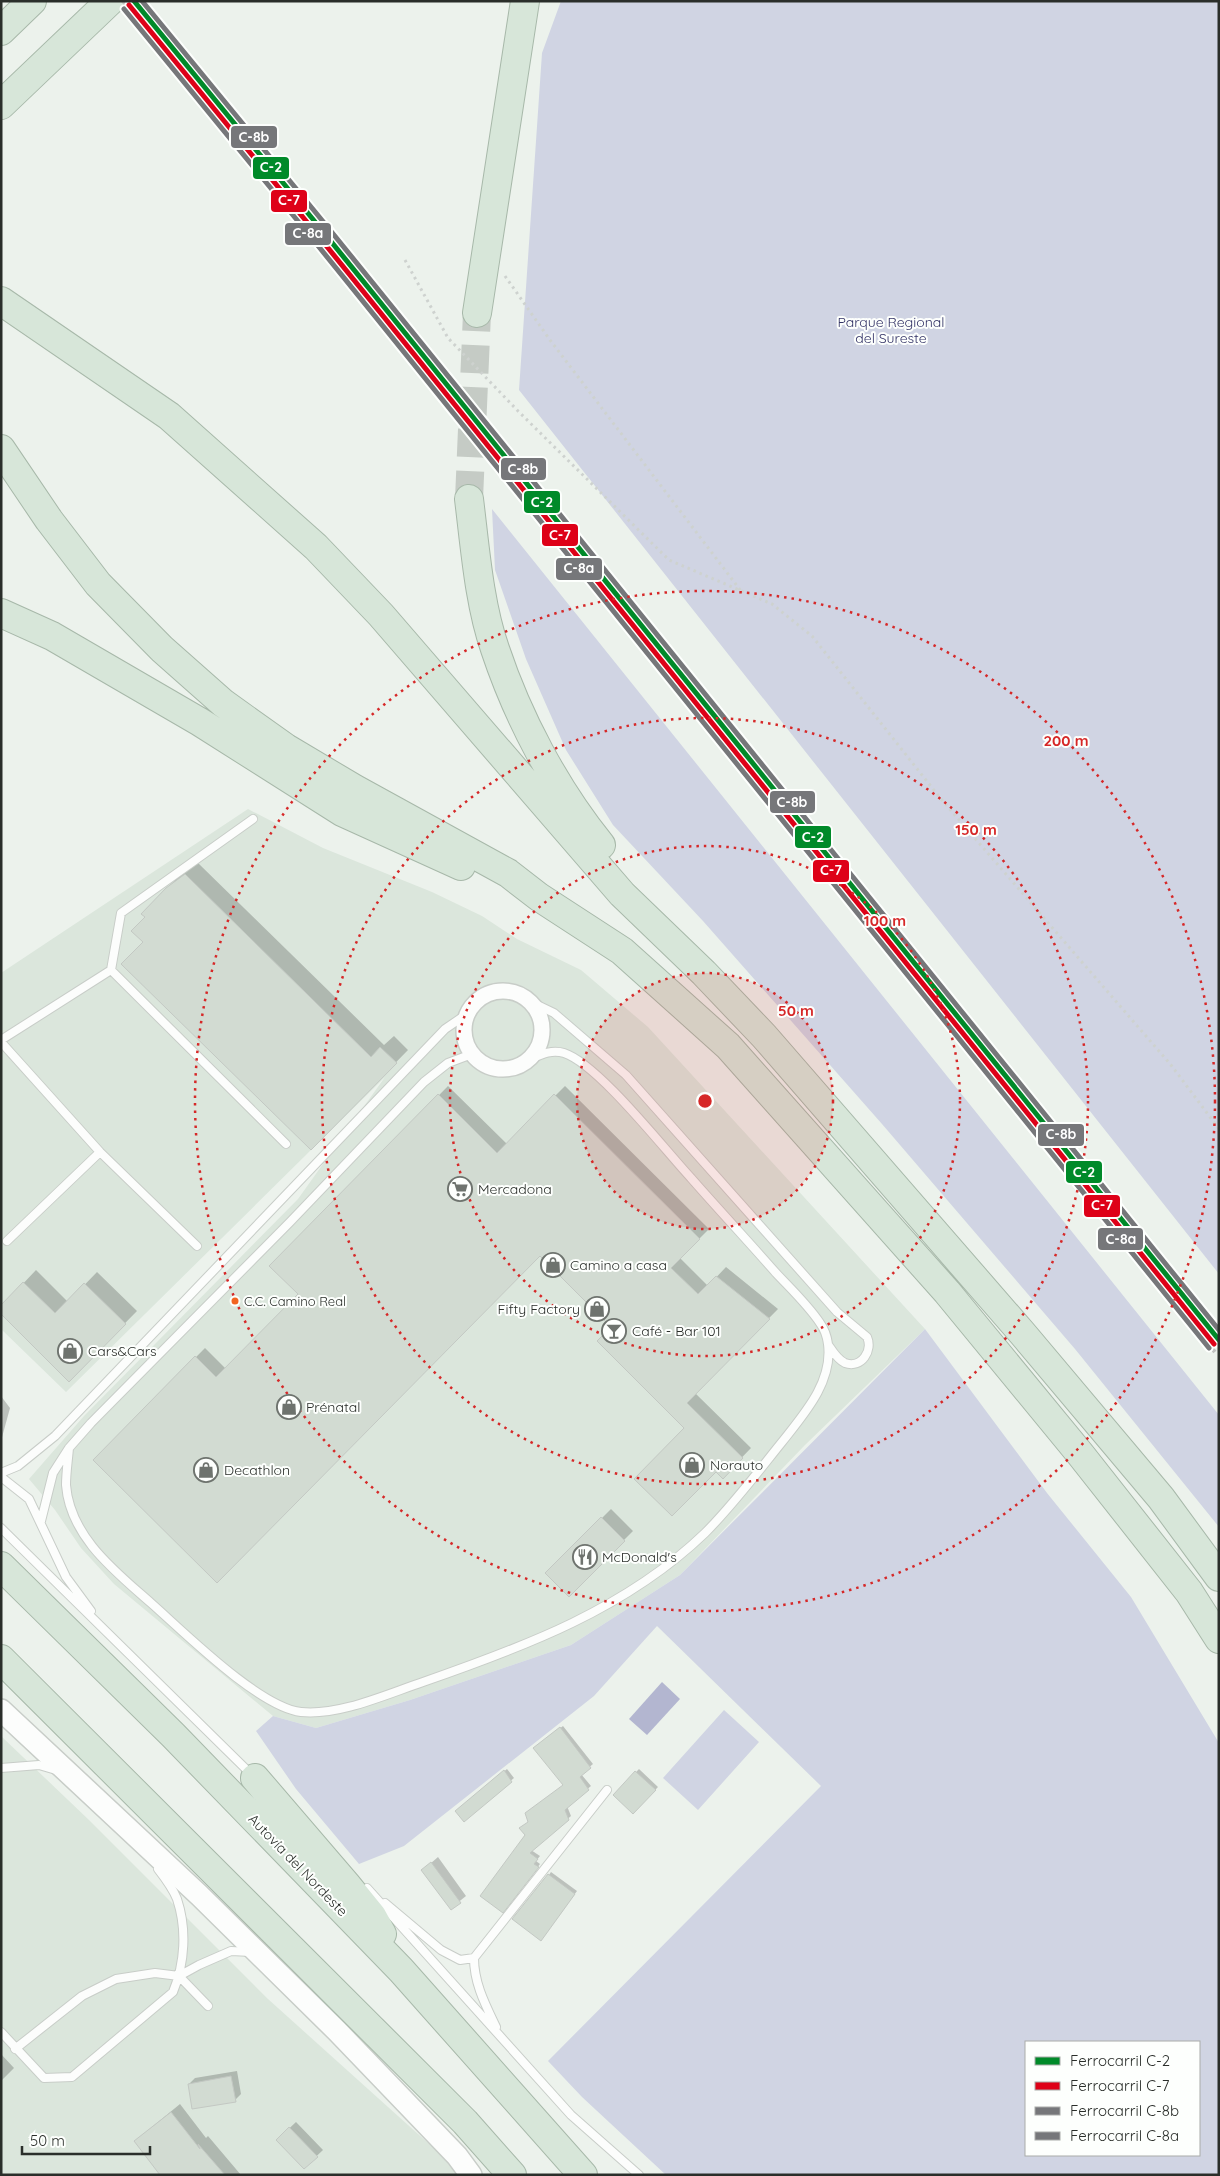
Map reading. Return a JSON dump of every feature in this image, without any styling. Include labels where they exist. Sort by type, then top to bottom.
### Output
[{"type":"highway","points":[[1,31],[32,1]]},
{"type":"highway","points":[[1,105],[110,1]]},
{"type":"highway","points":[[478,313],[524,1]]},
{"type":"highway","points":[[1,301],[169,416],[316,547],[381,615],[622,894],[704,973],[764,1036],[1023,1334],[1161,1498],[1219,1577]]},
{"type":"highway","points":[[1,449],[49,520],[98,584],[162,649],[223,703],[286,748],[355,789],[508,873],[539,897],[622,951],[728,1046],[947,1292],[1081,1455],[1189,1592],[1219,1639]]},
{"type":"highway","points":[[469,499],[477,570],[494,648],[519,710],[541,753],[587,828],[704,973]]},
{"type":"highway","points":[[1,613],[52,636],[200,722],[342,812],[500,884],[539,897]]},
{"type":"highway","name":"Autovía del Nordeste","points":[[1,1566],[173,1734],[401,1970],[583,2175]]},
{"type":"highway","points":[[1,1659],[458,2115],[512,2175]]},
{"type":"highway","points":[[255,1778],[372,1916],[401,1970]]},
{"type":"main road","points":[[1,1710],[258,1952],[450,2149],[471,2175]]},
{"type":"street","points":[[506,991],[517,994],[527,1000],[536,1010],[541,1023],[541,1036],[536,1049],[528,1060],[518,1066],[506,1069],[493,1068],[482,1063],[472,1054],[466,1042],[464,1028],[467,1014],[474,1004],[483,996],[494,992],[506,991]]},
{"type":"lane","points":[[197,1246],[100,1152],[1,1041],[111,970],[120,914],[253,819]]},
{"type":"lane","points":[[111,970],[286,1144]]},
{"type":"lane","points":[[527,1000],[554,1013],[626,1075],[837,1312],[866,1337],[869,1342],[866,1356],[857,1363],[851,1364],[838,1359],[829,1346]]},
{"type":"lane","points":[[1,1473],[18,1466],[54,1436],[446,1029],[467,1014]]},
{"type":"lane","points":[[69,1448],[66,1488],[71,1506],[78,1523],[104,1561],[208,1653],[266,1699],[281,1707],[298,1712],[315,1712],[346,1707],[513,1649],[579,1621],[654,1575],[689,1547],[711,1526],[812,1405],[829,1362],[829,1346],[826,1334],[818,1319],[620,1099],[587,1067],[573,1057],[555,1052],[528,1060]]},
{"type":"lane","points":[[41,1522],[53,1473],[69,1448],[98,1416],[290,1222],[424,1082],[448,1063],[472,1054]]},
{"type":"lane","points":[[7,1241],[100,1152]]},
{"type":"lane","points":[[1,1477],[29,1499],[66,1577],[106,1631]]},
{"type":"lane","points":[[1,1528],[255,1778],[313,1832]]},
{"type":"lane","points":[[1,1768],[39,1765],[54,1769],[75,1780]]},
{"type":"lane","points":[[501,2037],[477,1983],[474,1974],[474,1958],[607,1790]]},
{"type":"lane","points":[[1,2032],[44,2078],[72,2077],[173,1992],[179,1976],[183,1925],[177,1898],[133,1833]]},
{"type":"lane","points":[[358,1879],[571,2115],[639,2175]]},
{"type":"lane","points":[[370,1892],[404,1917],[441,1950],[460,1960],[474,1958]]},
{"type":"lane","points":[[15,2049],[82,1996],[116,1979],[155,1973],[179,1976],[232,1951],[258,1952]]},
{"type":"lane","points":[[179,1976],[208,2006]]},
{"type":"path","points":[[405,260],[448,338],[518,411],[669,560],[772,604],[812,636],[941,799],[1171,1066],[1219,1129]]},
{"type":"path","points":[[503,270],[550,340],[742,591]]},
{"type":"shaded area","points":[[248,809],[323,848],[432,892],[482,916],[517,939],[581,970],[648,1027],[925,1329],[805,1445],[680,1575],[571,1645],[410,1700],[316,1728],[273,1716],[114,1584],[81,1548],[55,1510],[29,1479],[84,1416],[298,1199],[385,1077],[66,1392],[1,1329],[1,973]]},
{"type":"shaded area","points":[[1,1736],[89,1820],[268,1999],[438,2152],[459,2175],[1,2175]]},
{"type":"green space","name":"Parque Regional del Sureste","points":[[561,1],[1219,1],[1219,1274],[519,390],[542,53]]},
{"type":"green space","points":[[492,509],[1219,1415],[1219,1527],[1075,1349],[882,1124],[703,921],[613,825],[566,750],[526,659],[495,570]]},
{"type":"green space","points":[[925,1329],[1047,1493],[1131,1597],[1219,1743],[1219,2175],[666,2175],[582,2097],[548,2061],[821,1786],[657,1626],[594,1696],[404,1846],[359,1864],[296,1789],[256,1731],[273,1716],[316,1728],[410,1700],[571,1645],[680,1575]]},
{"type":"green space","points":[[724,1710],[759,1742],[698,1810],[663,1778]]},
{"type":"water","points":[[662,1682],[680,1699],[647,1735],[629,1719]]},
{"type":"building","points":[[185,874],[371,1057],[380,1047],[397,1063],[311,1150],[121,964],[143,942],[131,931],[145,917],[141,914],[166,888]]},
{"type":"building","points":[[438,1094],[497,1153],[554,1094],[700,1239],[671,1268],[698,1294],[716,1276],[770,1319],[687,1403],[743,1458],[723,1479],[716,1472],[672,1516],[634,1479],[684,1428],[597,1341],[611,1327],[540,1256],[217,1583],[93,1460],[195,1356],[216,1377],[298,1294],[269,1266]]},
{"type":"building","points":[[23,1282],[55,1313],[84,1283],[126,1324],[69,1382],[1,1314],[1,1305]]},
{"type":"building","name":"McDonald's","points":[[601,1517],[625,1541],[569,1597],[545,1573]]},
{"type":"building","points":[[560,1727],[591,1768],[580,1777],[589,1790],[565,1810],[569,1820],[530,1853],[538,1859],[534,1864],[539,1867],[503,1913],[480,1896],[525,1835],[519,1828],[528,1822],[525,1813],[563,1785],[533,1748]]},
{"type":"building","points":[[504,1770],[512,1782],[464,1822],[455,1811]]},
{"type":"building","points":[[635,1771],[656,1790],[633,1814],[613,1795]]},
{"type":"building","points":[[431,1862],[461,1903],[451,1910],[421,1870]]},
{"type":"building","points":[[548,1874],[575,1894],[541,1941],[512,1919]]},
{"type":"building","points":[[231,2076],[236,2102],[192,2109],[188,2084]]},
{"type":"building","points":[[171,2112],[200,2149],[198,2144],[225,2175],[160,2175],[134,2141]]},
{"type":"building","points":[[289,2127],[318,2157],[304,2169],[276,2140]]},
{"type":"tunnel","points":[[469,499],[477,313]]},
{"type":"railway","points":[[123,1],[1219,1357]]},
{"type":"rail line","name":"C-2","points":[[134,1],[325,234],[1219,1340]]},
{"type":"rail line","name":"C-8b","points":[[142,1],[330,230],[1219,1330]]},
{"type":"rail line","name":"C-7","points":[[129,5],[320,238],[1214,1344]]},
{"type":"rail line","name":"C-8a","points":[[124,9],[315,242],[1209,1348]]},
{"type":"place","name":"Mercadona","points":[[460,1189]]},
{"type":"place","name":"Camino a casa","points":[[553,1265]]},
{"type":"place","name":"C.C. Camino Real","points":[[235,1301]]},
{"type":"place","name":"Fifty Factory","points":[[597,1309]]},
{"type":"place","name":"Café - Bar 101","points":[[614,1331]]},
{"type":"place","name":"Cars&Cars","points":[[70,1351]]},
{"type":"place","name":"Prénatal","points":[[289,1407]]},
{"type":"place","name":"Norauto","points":[[692,1465]]},
{"type":"place","name":"Decathlon","points":[[206,1470]]},
{"type":"place","name":"McDonald's","points":[[585,1557]]}]
